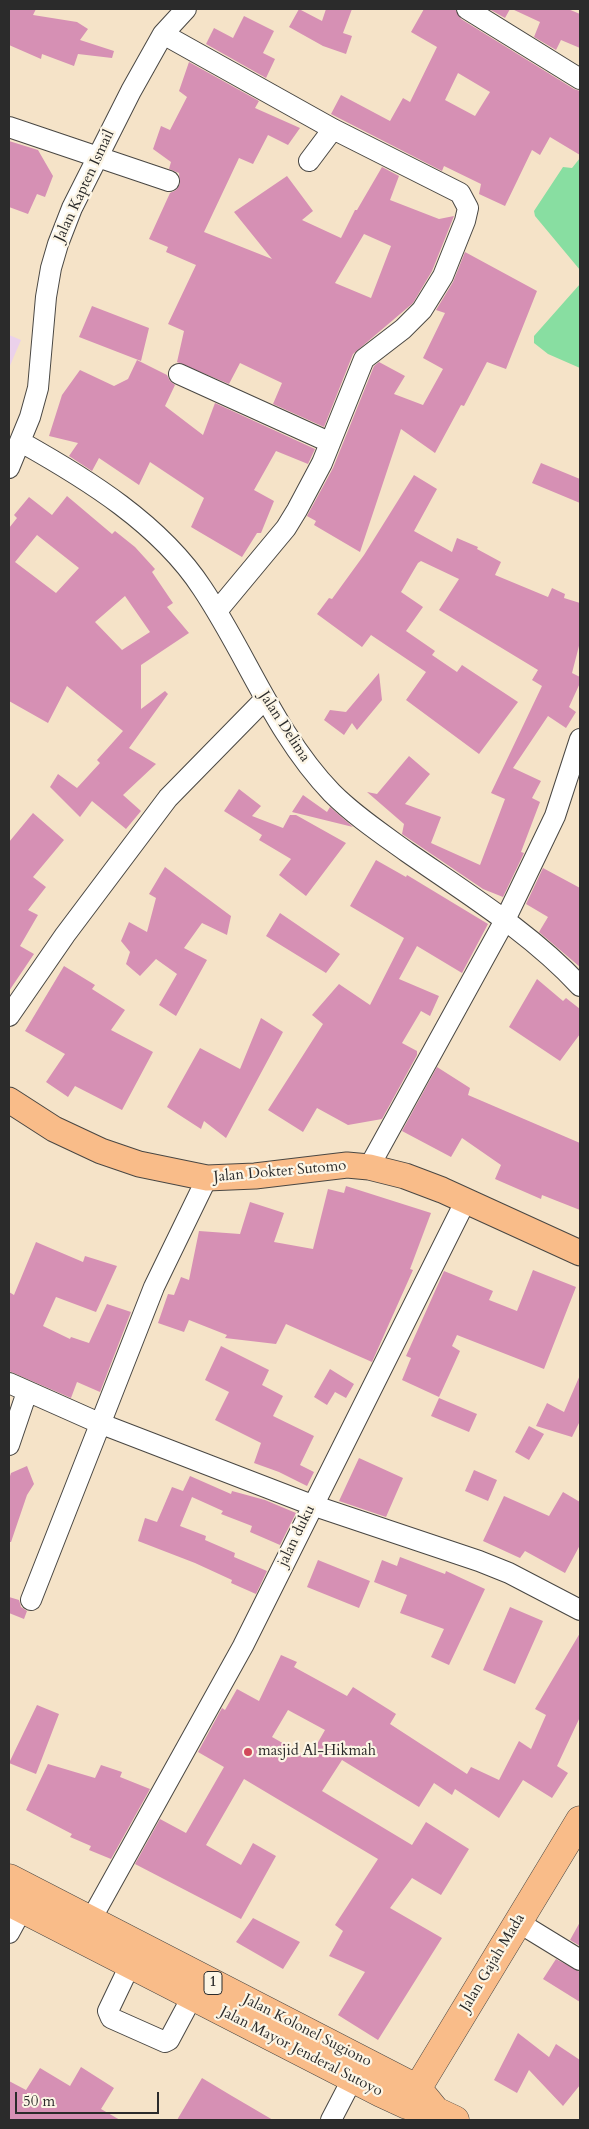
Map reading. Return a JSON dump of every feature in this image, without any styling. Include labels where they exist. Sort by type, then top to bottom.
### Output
[{"type":"highway","name":"Jalan Gajah Mada","points":[[412,2097],[580,1820]]},
{"type":"highway","name":"Jalan Mayor Jenderal Sutoyo","points":[[18,1895],[85,1929],[130,1965],[192,1996],[357,2069],[412,2097],[444,2116]]},
{"type":"highway","name":"Jalan Kolonel Sugiono","points":[[85,1929],[357,2069]]},
{"type":"main road","name":"Jalan Dokter Sutomo","points":[[9,1100],[54,1130],[100,1151],[140,1164],[208,1178],[255,1176],[347,1165],[369,1167],[405,1176],[466,1200],[580,1253]]},
{"type":"street","name":"Jalan Kapten Ismail","points":[[13,456],[38,388],[51,268],[72,208],[108,133],[163,34],[186,9]]},
{"type":"street","points":[[467,9],[580,79]]},
{"type":"street","points":[[163,34],[334,129],[460,192],[468,208],[465,221],[443,276],[422,310],[403,329],[364,359],[322,463],[286,528],[217,611]]},
{"type":"street","points":[[9,128],[97,159],[169,181]]},
{"type":"street","points":[[309,161],[334,129]]},
{"type":"street","points":[[179,374],[329,442]]},
{"type":"street","name":"Jalan Delima","points":[[13,456],[92,486],[168,546],[201,586],[217,611],[265,699],[305,760],[333,793],[374,828],[537,946],[580,986]]},
{"type":"street","points":[[9,1016],[65,935],[168,798],[265,699]]},
{"type":"street","points":[[369,1167],[504,922],[555,816],[580,739]]},
{"type":"street","points":[[31,1600],[154,1287],[208,1178]]},
{"type":"street","name":"jalan duku","points":[[85,1929],[243,1646],[466,1200]]},
{"type":"street","points":[[9,1383],[99,1423],[312,1506],[479,1561],[526,1581],[580,1610]]},
{"type":"street","points":[[9,1445],[27,1392]]},
{"type":"street","points":[[9,1933],[18,1895]]},
{"type":"street","points":[[518,1922],[580,1960]]},
{"type":"street","points":[[130,1965],[108,2011],[111,2018],[165,2042],[169,2040],[192,1996]]},
{"type":"street","points":[[331,2120],[357,2069]]},
{"type":"shaded area","points":[[9,335],[21,340],[9,368]]},
{"type":"green space","points":[[580,158],[580,270],[535,216],[534,211],[563,167],[572,168]]},
{"type":"green space","points":[[580,284],[580,368],[548,354],[534,343],[534,336]]},
{"type":"building","points":[[9,9],[36,9],[33,15],[77,22],[88,29],[80,40],[114,51],[112,58],[78,54],[74,66],[42,54],[41,59],[9,45]]},
{"type":"building","points":[[299,9],[322,21],[326,9],[352,9],[343,33],[352,36],[346,54],[323,46],[289,27]]},
{"type":"building","points":[[424,9],[455,9],[461,19],[580,91],[580,155],[550,137],[540,155],[532,150],[505,206],[479,194],[481,184],[444,166],[442,171],[331,114],[341,95],[390,121],[403,98],[410,102],[437,47],[411,32]],"holes":[[[458,73],[490,92],[475,116],[445,100]]]},
{"type":"building","points":[[489,9],[510,9],[505,18]]},
{"type":"building","points":[[512,9],[568,9],[580,14],[580,48],[561,40],[556,50],[534,37],[540,22]]},
{"type":"building","points":[[244,16],[274,31],[263,53],[275,59],[266,78],[206,44],[214,28],[233,38]]},
{"type":"building","points":[[189,62],[259,101],[255,108],[300,128],[288,145],[268,135],[253,164],[239,158],[204,232],[272,259],[234,212],[287,176],[313,211],[302,220],[341,238],[355,210],[357,210],[382,167],[399,176],[390,200],[439,219],[454,216],[432,271],[413,303],[353,354],[324,427],[273,404],[282,383],[240,363],[229,384],[177,362],[184,331],[168,324],[196,265],[166,252],[168,247],[149,239],[170,193],[176,190],[180,184],[179,173],[169,169],[171,162],[153,149],[161,126],[170,130],[187,97],[179,91]],"holes":[[[364,234],[391,246],[371,298],[335,283]]]},
{"type":"building","points":[[9,141],[38,150],[53,176],[45,197],[37,194],[28,214],[9,207]]},
{"type":"building","points":[[465,252],[537,291],[506,369],[487,362],[464,406],[461,405],[435,453],[401,429],[360,552],[314,525],[316,521],[307,516],[333,468],[374,366],[379,362],[405,376],[394,394],[423,405],[443,369],[423,358],[445,313],[436,310],[453,282]]},
{"type":"building","points":[[92,306],[149,328],[141,361],[79,337]]},
{"type":"building","points":[[137,360],[167,375],[175,385],[165,406],[203,435],[215,403],[315,449],[308,464],[276,451],[254,490],[274,501],[261,533],[257,533],[242,557],[191,527],[204,498],[150,462],[139,485],[99,458],[92,471],[69,456],[78,443],[49,436],[62,395],[80,370],[114,386],[128,379]]},
{"type":"building","points":[[541,463],[580,479],[580,503],[532,483]]},
{"type":"building","points":[[414,475],[437,489],[414,531],[452,552],[457,538],[478,547],[477,549],[501,562],[495,575],[548,597],[552,588],[565,594],[564,598],[580,603],[580,642],[572,673],[580,677],[580,683],[569,707],[576,712],[566,728],[548,716],[513,768],[541,781],[532,798],[540,802],[521,852],[524,853],[503,897],[483,889],[402,834],[404,824],[367,792],[377,794],[409,756],[430,774],[405,804],[441,817],[431,843],[480,865],[505,799],[491,793],[542,686],[532,680],[538,670],[439,610],[459,579],[421,561],[418,563],[401,592],[423,607],[406,631],[435,651],[432,655],[457,672],[462,665],[518,702],[479,754],[406,700],[426,672],[371,635],[362,647],[317,614],[329,598],[332,599],[364,555]]},
{"type":"building","points":[[67,496],[112,534],[115,531],[135,547],[155,569],[152,572],[173,603],[167,607],[189,633],[141,665],[141,709],[165,691],[168,694],[129,748],[156,764],[123,795],[141,811],[126,829],[92,801],[80,817],[50,787],[58,774],[77,788],[100,763],[97,760],[123,731],[67,686],[48,723],[9,701],[9,528],[17,518],[14,515],[29,497],[52,515]],"holes":[[[37,535],[79,568],[56,593],[15,562]],[[125,596],[150,632],[122,650],[95,622]]]},
{"type":"building","points":[[379,673],[382,700],[357,730],[352,723],[344,735],[324,720],[330,710],[346,712]]},
{"type":"building","points":[[239,789],[261,806],[252,816],[283,828],[290,815],[296,815],[346,843],[306,896],[279,875],[291,859],[259,840],[262,835],[224,811]]},
{"type":"building","points":[[303,795],[327,812],[330,807],[353,827],[292,812]]},
{"type":"building","points":[[33,813],[64,840],[33,877],[46,887],[28,910],[38,915],[20,946],[34,954],[9,991],[9,842]]},
{"type":"building","points":[[376,860],[406,877],[407,875],[488,924],[462,973],[417,946],[399,979],[439,996],[430,1016],[421,1011],[402,1043],[417,1051],[417,1055],[382,1119],[348,1125],[317,1108],[303,1132],[268,1110],[323,1024],[312,1015],[339,984],[370,1005],[404,938],[350,906]]},
{"type":"building","points":[[165,867],[231,916],[227,935],[202,923],[184,948],[207,960],[176,1016],[159,1005],[177,974],[156,959],[140,976],[126,964],[130,952],[121,941],[129,922],[147,932],[156,898],[149,894]]},
{"type":"building","points":[[543,868],[580,888],[580,967],[539,932],[548,917],[526,904]]},
{"type":"building","points":[[280,913],[340,954],[326,973],[266,936]]},
{"type":"building","points":[[64,966],[95,985],[92,989],[125,1010],[111,1030],[153,1052],[122,1110],[75,1086],[68,1097],[46,1082],[65,1054],[25,1031]]},
{"type":"building","points":[[537,979],[563,1001],[566,998],[580,1009],[580,1034],[560,1061],[509,1027]]},
{"type":"building","points":[[261,1018],[283,1032],[226,1138],[204,1121],[201,1129],[167,1107],[200,1048],[240,1069]]},
{"type":"building","points":[[437,1067],[470,1088],[468,1095],[580,1143],[580,1210],[542,1195],[541,1199],[495,1179],[501,1165],[462,1138],[451,1157],[402,1131]]},
{"type":"building","points":[[346,1186],[431,1213],[410,1269],[413,1270],[372,1362],[286,1324],[276,1344],[225,1338],[227,1335],[189,1320],[184,1332],[158,1323],[168,1294],[174,1295],[181,1277],[189,1280],[199,1231],[240,1234],[250,1202],[284,1213],[274,1242],[313,1249],[328,1189],[344,1193]]},
{"type":"building","points":[[36,1242],[83,1262],[85,1256],[117,1266],[96,1312],[56,1297],[43,1326],[70,1339],[71,1337],[89,1343],[107,1304],[131,1312],[100,1392],[77,1382],[71,1398],[9,1371],[9,1292],[14,1295]]},
{"type":"building","points":[[533,1270],[576,1287],[544,1369],[457,1335],[452,1346],[460,1351],[439,1397],[402,1380],[411,1358],[406,1356],[444,1271],[493,1291],[489,1300],[517,1311]]},
{"type":"building","points":[[221,1346],[269,1370],[262,1385],[283,1396],[273,1416],[314,1436],[300,1465],[314,1472],[307,1486],[279,1472],[254,1463],[261,1443],[215,1420],[229,1392],[205,1380]]},
{"type":"building","points":[[330,1369],[354,1384],[346,1398],[335,1392],[327,1405],[314,1397]]},
{"type":"building","points":[[580,1375],[580,1421],[572,1437],[536,1426],[547,1403],[564,1412]]},
{"type":"building","points":[[439,1398],[477,1414],[469,1432],[431,1416]]},
{"type":"building","points":[[529,1426],[544,1434],[529,1460],[515,1452]]},
{"type":"building","points":[[359,1458],[403,1478],[386,1517],[339,1501]]},
{"type":"building","points":[[27,1466],[34,1484],[27,1495],[11,1542],[9,1542],[9,1479],[11,1473]]},
{"type":"building","points":[[474,1470],[497,1480],[488,1501],[465,1491]]},
{"type":"building","points":[[190,1476],[231,1494],[232,1491],[265,1500],[296,1513],[280,1545],[250,1532],[252,1526],[221,1514],[223,1511],[192,1497],[180,1526],[206,1536],[205,1540],[235,1553],[234,1557],[267,1571],[256,1594],[231,1583],[232,1580],[195,1563],[138,1541],[145,1518],[157,1522],[172,1487],[183,1491]]},
{"type":"building","points":[[563,1492],[580,1502],[580,1545],[565,1573],[525,1551],[520,1558],[483,1541],[504,1496],[549,1516]]},
{"type":"building","points":[[400,1557],[445,1574],[446,1571],[485,1589],[449,1665],[431,1657],[444,1629],[400,1613],[407,1595],[374,1582],[382,1560],[397,1566]]},
{"type":"building","points":[[318,1560],[370,1581],[359,1608],[307,1587]]},
{"type":"building","points":[[9,1597],[19,1600],[21,1607],[27,1611],[24,1619],[9,1613]]},
{"type":"building","points":[[510,1607],[543,1621],[515,1684],[483,1670]]},
{"type":"building","points":[[580,1633],[580,1717],[557,1766],[568,1773],[552,1798],[523,1780],[499,1818],[455,1789],[452,1795],[434,1783],[419,1807],[342,1760],[322,1791],[412,1845],[426,1822],[469,1849],[441,1895],[412,1878],[390,1908],[442,1938],[378,2040],[338,2015],[365,1972],[329,1956],[343,1931],[335,1925],[378,1859],[244,1779],[206,1845],[241,1865],[253,1843],[276,1856],[241,1919],[135,1864],[160,1819],[186,1833],[224,1767],[198,1752],[222,1708],[225,1710],[237,1689],[259,1701],[281,1655],[297,1662],[294,1667],[347,1696],[353,1687],[396,1714],[390,1724],[467,1774],[471,1767],[499,1780],[519,1741],[531,1749],[546,1715],[535,1709]],"holes":[[[288,1710],[325,1730],[309,1758],[272,1737]]]},
{"type":"building","points":[[37,1705],[59,1714],[36,1774],[9,1763]]},
{"type":"building","points":[[48,1764],[95,1778],[101,1765],[122,1772],[120,1777],[150,1789],[111,1859],[89,1850],[91,1846],[70,1837],[72,1834],[26,1810]]},
{"type":"building","points":[[253,1918],[300,1942],[283,1969],[236,1942]]},
{"type":"building","points":[[580,1922],[580,1946],[570,1940]]},
{"type":"building","points":[[556,1959],[580,1972],[580,2002],[543,1979]]},
{"type":"building","points":[[518,2033],[549,2057],[556,2044],[580,2060],[580,2085],[563,2106],[529,2070],[517,2093],[494,2080]]},
{"type":"building","points":[[81,2067],[114,2088],[101,2109],[120,2120],[9,2120],[9,2081],[26,2090],[40,2068],[70,2086]]},
{"type":"building","points":[[202,2078],[232,2096],[273,2120],[177,2120]]},
{"type":"place","name":"masjid Al-Hikmah","points":[[248,1752]]}]
